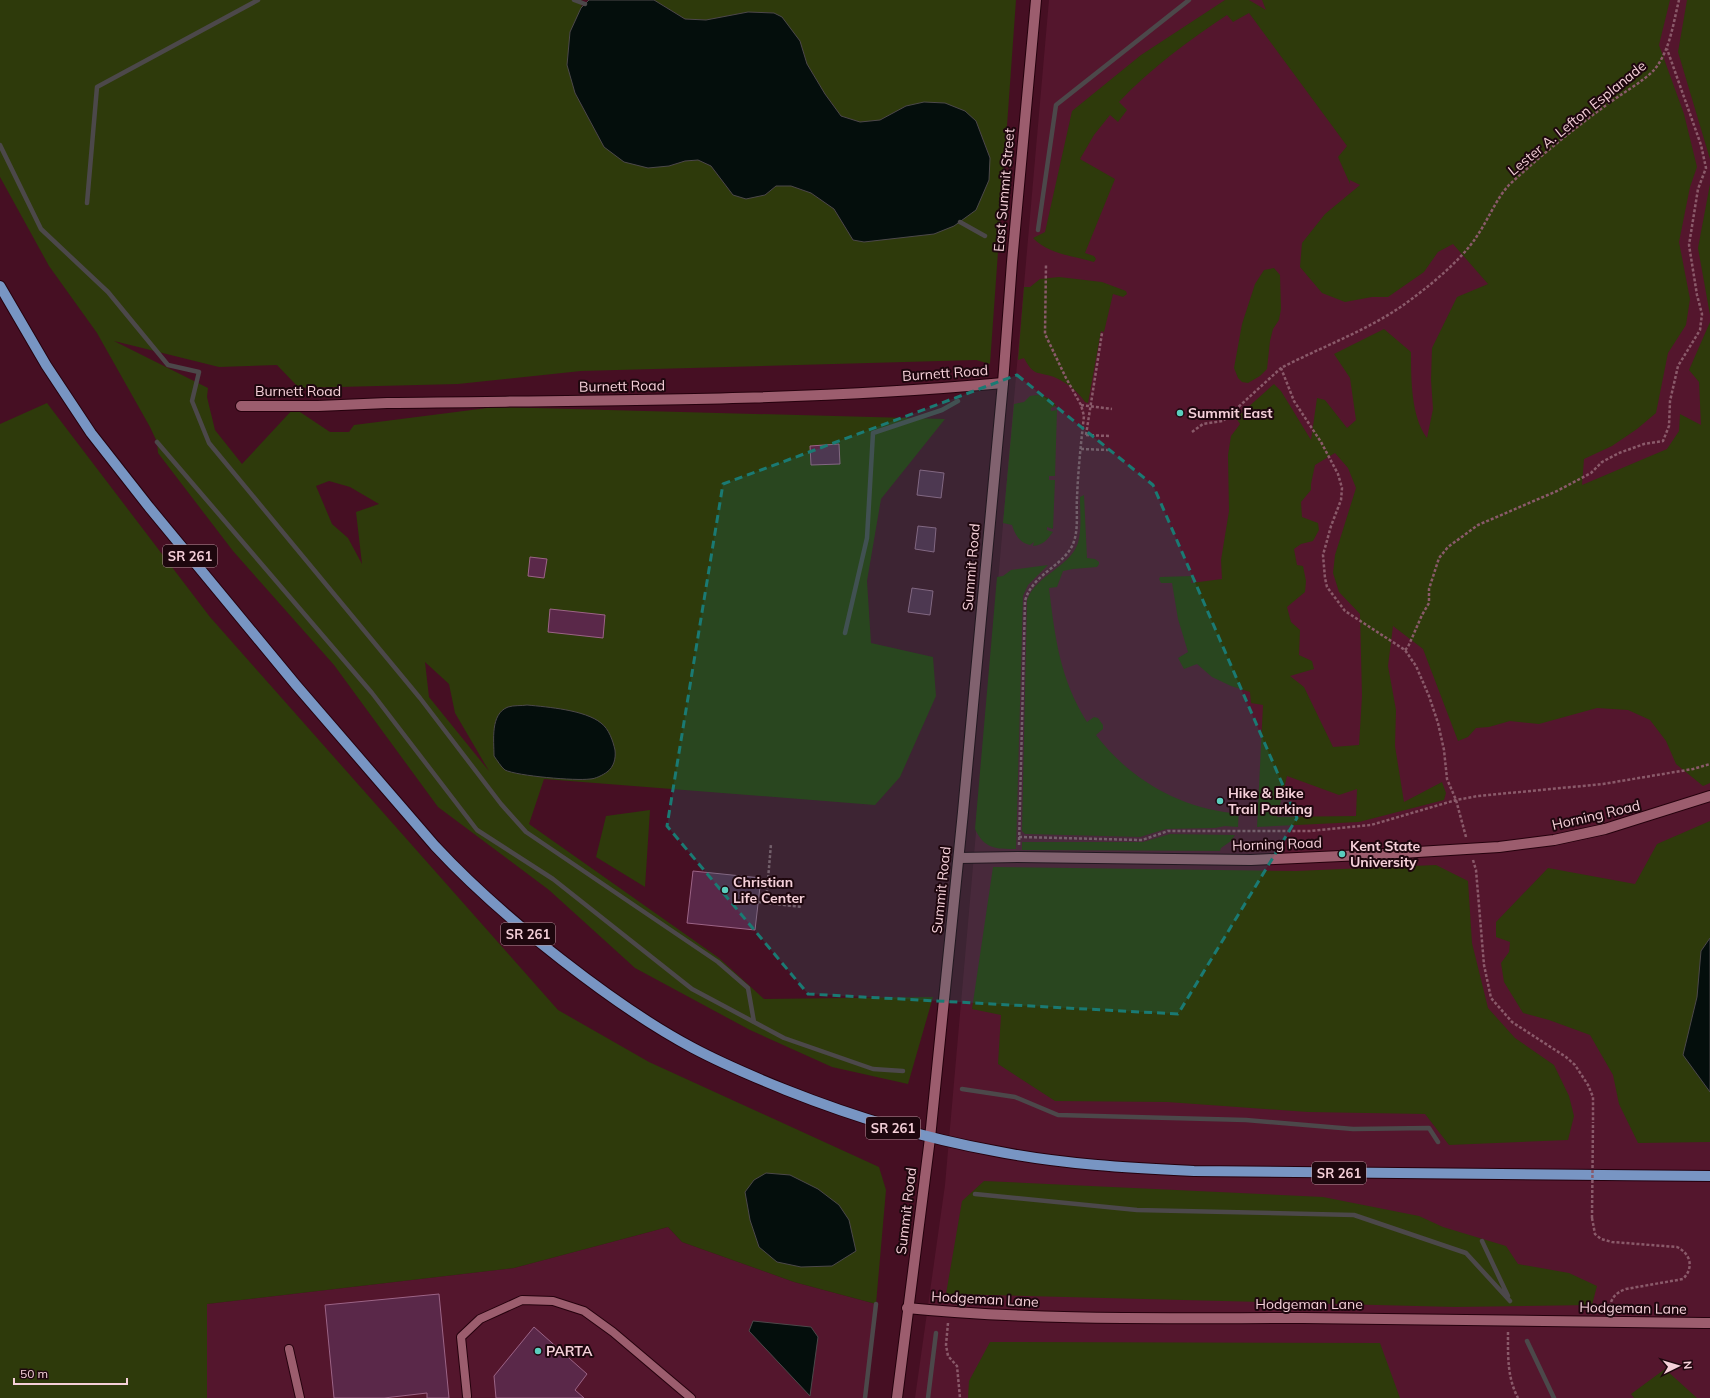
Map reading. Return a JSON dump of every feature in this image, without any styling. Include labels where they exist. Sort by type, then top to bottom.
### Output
[{"type":"main road","name":"SR 261","points":[[0,286],[20,322],[72,406],[126,477],[296,685],[403,811],[458,871],[523,930],[604,993],[694,1049],[738,1071],[834,1109],[930,1138],[996,1152],[1066,1162],[1186,1171],[1710,1176]]},
{"type":"street","name":"East Summit Street","points":[[1003,383],[1012,262],[1036,0]]},
{"type":"street","name":"Burnett Road","points":[[241,406],[318,406],[387,403],[811,395],[933,389],[1003,383]]},
{"type":"street","name":"Summit Road","points":[[896,1398],[930,1138],[959,858],[1003,383]]},
{"type":"street","name":"Horning Road","points":[[959,858],[1018,857],[1251,860],[1393,854],[1499,847],[1554,840],[1604,829],[1710,796]]},
{"type":"street","name":"Hodgeman Lane","points":[[908,1308],[950,1312],[1123,1318],[1509,1320],[1710,1324]]},
{"type":"lane","points":[[467,1396],[461,1337],[480,1319],[522,1300],[553,1301],[584,1310],[613,1332],[691,1398]]},
{"type":"lane","points":[[289,1349],[300,1398]]},
{"type":"path","name":"Lester A. Lefton Esplanade","points":[[1192,432],[1203,424],[1223,421],[1281,368],[1303,356],[1350,336],[1401,306],[1429,286],[1451,266],[1477,237],[1508,186],[1560,141],[1604,106],[1652,72],[1661,61],[1667,48],[1679,0]]},
{"type":"path","points":[[1405,650],[1408,647],[1422,615],[1430,603],[1429,589],[1434,572],[1439,558],[1448,547],[1478,525],[1557,491],[1591,473],[1602,462],[1619,453],[1644,444],[1663,441],[1669,426],[1670,402],[1678,366],[1700,330],[1702,314],[1697,295],[1689,245],[1698,189],[1706,168],[1701,145],[1667,48]]},
{"type":"path","points":[[1018,857],[1025,601],[1027,591],[1050,567],[1060,560],[1073,544],[1077,528],[1077,499],[1084,416],[1081,405],[1045,334],[1046,264]]},
{"type":"path","points":[[1086,435],[1102,333]]},
{"type":"path","points":[[1281,368],[1294,401],[1321,442],[1338,474],[1342,488],[1341,500],[1331,526],[1323,555],[1324,574],[1327,586],[1345,611],[1405,650],[1416,666],[1429,696],[1438,724],[1444,750],[1447,779],[1456,800],[1466,838]]},
{"type":"path","points":[[1081,405],[1112,408]]},
{"type":"path","points":[[1082,435],[1109,436]]},
{"type":"path","points":[[1081,449],[1108,450]]},
{"type":"path","points":[[1019,837],[1142,840],[1168,831],[1310,831],[1372,825],[1456,800],[1478,796],[1603,784],[1693,769],[1710,764]]},
{"type":"path","points":[[766,903],[771,844]]},
{"type":"path","points":[[1472,853],[1476,870],[1484,965],[1491,998],[1512,1022],[1566,1057],[1575,1065],[1588,1085],[1593,1097],[1592,1218],[1595,1234],[1601,1239],[1612,1242],[1677,1247],[1684,1250],[1688,1256],[1690,1264],[1688,1274],[1683,1279],[1626,1289],[1617,1293],[1612,1298],[1609,1308],[1609,1322]]},
{"type":"path","points":[[758,902],[802,907]]},
{"type":"path","points":[[1509,1320],[1509,1374],[1511,1385],[1518,1398]]},
{"type":"path","points":[[948,1326],[946,1345],[948,1356],[957,1366],[960,1398]]},
{"type":"highlighted area","points":[[1017,375],[1153,485],[1297,818],[1178,1014],[808,994],[667,826],[723,484]]},
{"type":"shaded area","points":[[589,0],[654,0],[685,19],[706,20],[748,12],[774,13],[782,17],[800,41],[807,64],[825,94],[841,116],[860,122],[880,120],[906,106],[924,102],[945,103],[965,111],[976,121],[990,158],[989,180],[976,210],[954,226],[934,234],[864,242],[853,240],[834,209],[811,193],[791,186],[776,186],[765,195],[746,199],[733,195],[711,166],[698,160],[685,161],[669,166],[648,168],[624,162],[604,147],[575,93],[567,65],[570,32],[581,8]]},
{"type":"shaded area","name":"Kent State University","points":[[1049,0],[1710,0],[1710,1398],[915,1398],[945,1185]]},
{"type":"shaded area","points":[[527,705],[576,712],[586,715],[601,723],[612,739],[615,750],[615,759],[611,768],[599,777],[592,779],[560,779],[533,776],[505,770],[494,756],[494,728],[498,715],[502,710],[508,707]]},
{"type":"shaded area","points":[[1710,938],[1710,1092],[1683,1055],[1697,997],[1701,951]]},
{"type":"shaded area","points":[[766,1173],[790,1175],[818,1189],[839,1205],[849,1220],[856,1251],[832,1266],[801,1267],[777,1262],[759,1247],[750,1220],[745,1192],[754,1180]]},
{"type":"shaded area","points":[[668,1227],[682,1242],[794,1282],[876,1304],[865,1398],[207,1398],[207,1304],[514,1268]]},
{"type":"shaded area","points":[[753,1321],[811,1327],[818,1337],[810,1396],[749,1331]]},
{"type":"green space","points":[[0,0],[582,0],[575,93],[604,147],[669,166],[685,161],[698,160],[711,166],[733,195],[765,195],[776,186],[791,186],[811,193],[834,209],[853,240],[990,158],[976,121],[906,106],[880,120],[860,122],[841,116],[825,94],[807,64],[800,41],[774,13],[748,12],[706,20],[685,19],[654,0],[1016,0],[990,364],[976,360],[581,371],[458,384],[299,388],[277,365],[219,367],[114,341],[208,388],[207,397],[215,430],[242,464],[294,408],[330,432],[349,432],[354,425],[495,407],[945,419],[881,499],[867,581],[871,643],[933,657],[936,696],[900,777],[875,805],[544,779],[529,824],[719,958],[764,999],[933,997],[908,1084],[832,1067],[750,1030],[635,968],[549,890],[438,807],[334,665],[233,551],[158,453],[157,442],[150,427],[97,333],[49,266],[0,177]],"holes":[[[329,481],[350,487],[379,504],[356,512],[362,564],[348,538],[332,524],[316,486]],[[425,662],[449,684],[455,713],[489,771],[429,697]]]},
{"type":"green space","points":[[1225,0],[1249,0],[1266,10],[1262,0],[1670,0],[1659,45],[1684,114],[1697,167],[1690,187],[1679,242],[1690,299],[1686,325],[1668,353],[1656,413],[1637,429],[1612,446],[1584,459],[1582,485],[1667,449],[1679,431],[1680,414],[1701,425],[1699,382],[1689,370],[1710,322],[1710,783],[1703,786],[1676,764],[1666,741],[1650,720],[1628,710],[1597,708],[1539,724],[1510,721],[1489,727],[1476,728],[1468,737],[1458,741],[1423,649],[1393,626],[1388,666],[1396,710],[1395,746],[1404,802],[1442,782],[1446,793],[1444,800],[1359,822],[1257,827],[1263,705],[1251,703],[1250,692],[1231,686],[1212,677],[1197,664],[1184,669],[1178,658],[1188,652],[1178,619],[1172,583],[1161,583],[1159,579],[1160,577],[1192,576],[1191,583],[1222,579],[1221,560],[1229,511],[1228,455],[1231,436],[1240,424],[1236,418],[1274,384],[1281,391],[1311,440],[1317,398],[1325,400],[1347,428],[1356,420],[1350,378],[1334,354],[1384,329],[1411,352],[1412,385],[1415,408],[1422,429],[1427,438],[1433,409],[1431,380],[1432,348],[1457,297],[1488,284],[1453,244],[1438,252],[1424,272],[1388,297],[1372,297],[1345,302],[1322,293],[1300,267],[1302,243],[1325,214],[1360,185],[1350,180],[1350,184],[1338,157],[1347,146],[1249,13],[1233,22],[1227,15],[1170,56],[1119,102],[1127,110],[1118,122],[1110,115],[1094,135],[1080,159],[1115,179],[1085,253],[1094,256],[1096,259],[1094,262],[1046,248],[1033,238],[1045,232],[1072,111],[1141,55]],"holes":[[[1335,453],[1348,468],[1356,488],[1335,555],[1333,573],[1339,592],[1360,614],[1362,696],[1359,745],[1333,747],[1304,687],[1290,676],[1314,669],[1312,661],[1299,655],[1300,630],[1291,622],[1287,607],[1305,592],[1306,581],[1303,566],[1297,565],[1294,549],[1301,544],[1313,541],[1319,530],[1318,523],[1302,517],[1301,502],[1311,490],[1315,465]],[[1287,776],[1339,795],[1357,789],[1356,816],[1277,817]]]},
{"type":"green space","points":[[1687,0],[1710,0],[1710,159],[1678,52]]},
{"type":"green space","points":[[1710,184],[1710,315],[1698,248]]},
{"type":"green space","points":[[1274,268],[1280,275],[1281,309],[1279,320],[1273,329],[1270,341],[1267,369],[1260,376],[1248,383],[1242,382],[1238,378],[1234,368],[1242,324],[1255,284],[1264,270]]},
{"type":"green space","points":[[1059,277],[1102,282],[1126,291],[1127,294],[1123,297],[1113,294],[1104,332],[1101,331],[1088,403],[1085,402],[1075,390],[1063,382],[1054,377],[1033,371],[1024,358],[1018,360],[1024,287],[1030,287],[1040,279]]},
{"type":"green space","points":[[1037,395],[1046,397],[1055,404],[1056,406],[1051,408],[1051,411],[1057,410],[1055,476],[1049,476],[1049,480],[1055,480],[1053,529],[1047,527],[1047,530],[1053,532],[1040,545],[1033,546],[1034,542],[1030,545],[1026,544],[1016,535],[1012,525],[1003,523],[1014,404],[1024,402],[1030,396]]},
{"type":"green space","points":[[47,403],[210,617],[558,1010],[649,1062],[879,1167],[886,1190],[876,1304],[794,1282],[682,1242],[668,1227],[514,1268],[207,1304],[207,1398],[0,1398],[0,424]]},
{"type":"green space","points":[[1084,495],[1087,558],[1095,559],[1099,562],[1099,564],[1097,567],[1063,571],[1057,587],[1049,588],[1060,658],[1078,706],[1087,722],[1094,717],[1098,718],[1103,725],[1103,729],[1096,735],[1123,764],[1139,777],[1174,797],[1212,810],[1232,813],[1233,806],[1237,804],[1239,805],[1238,827],[1225,826],[1215,828],[1166,829],[1140,837],[1025,834],[1022,831],[1027,600],[1031,591],[1045,577],[1068,559],[1074,551],[1078,543],[1080,532],[1080,497]]},
{"type":"green space","points":[[1048,565],[1028,585],[1023,596],[1016,849],[1002,849],[991,846],[982,841],[975,829],[997,577],[1003,576],[1011,570]]},
{"type":"green space","points":[[650,810],[645,887],[596,857],[606,816]]},
{"type":"green space","points":[[1710,821],[1710,1142],[1638,1143],[1619,1104],[1613,1075],[1590,1035],[1549,1020],[1523,1013],[1504,982],[1501,963],[1509,952],[1510,942],[1496,937],[1496,922],[1548,868],[1635,884],[1657,844]]},
{"type":"green space","points":[[1170,834],[1235,835],[1231,841],[1221,848],[1220,851],[1022,850],[1022,842],[1143,842]]},
{"type":"green space","points":[[1436,865],[1468,881],[1472,943],[1488,1008],[1515,1038],[1554,1065],[1569,1096],[1574,1116],[1568,1140],[1449,1145],[1425,1114],[1308,1112],[1167,1102],[1055,1101],[998,1064],[1001,1015],[972,1009],[993,867],[1296,871]]},
{"type":"green space","points":[[984,1181],[1323,1197],[1419,1216],[1443,1227],[1506,1246],[1518,1264],[1569,1273],[1597,1286],[1592,1305],[1455,1307],[946,1294],[962,1201]]},
{"type":"green space","points":[[990,1342],[1380,1343],[1400,1398],[968,1398],[969,1381]]},
{"type":"green space","points":[[1665,1369],[1697,1398],[1634,1398],[1631,1394]]},
{"type":"building","points":[[839,444],[840,464],[811,465],[810,446]]},
{"type":"building","points":[[920,470],[944,473],[941,498],[917,495]]},
{"type":"building","points":[[918,526],[936,528],[934,552],[915,549]]},
{"type":"building","points":[[530,557],[547,559],[544,578],[528,576]]},
{"type":"building","points":[[912,588],[933,591],[930,615],[908,612]]},
{"type":"building","points":[[550,609],[605,615],[603,638],[548,632]]},
{"type":"building","name":"Christian Life Center","points":[[693,871],[761,878],[755,930],[687,923]]},
{"type":"building","points":[[439,1294],[449,1398],[427,1398],[427,1393],[384,1398],[334,1398],[325,1305]]},
{"type":"building","name":"PARTA","points":[[534,1327],[587,1374],[575,1390],[584,1398],[496,1398],[494,1376]]},
{"type":"waterway","points":[[87,203],[97,87],[258,0]]},
{"type":"waterway","points":[[574,0],[585,4]]},
{"type":"waterway","points":[[1038,230],[1056,105],[1189,0]]},
{"type":"waterway","points":[[0,145],[41,229],[108,292],[168,365],[199,372],[192,401],[209,443],[420,698],[501,804],[526,832],[718,962],[748,988],[754,1022]]},
{"type":"waterway","points":[[960,222],[985,236]]},
{"type":"waterway","points":[[845,633],[867,538],[873,433],[942,410],[958,401]]},
{"type":"waterway","points":[[157,442],[372,693],[477,830],[553,879],[692,989],[784,1038],[873,1069],[903,1071]]},
{"type":"waterway","points":[[962,1089],[1015,1097],[1058,1115],[1246,1120],[1353,1129],[1429,1128],[1438,1142]]},
{"type":"waterway","points":[[975,1194],[1137,1210],[1354,1215],[1466,1253],[1510,1301]]},
{"type":"waterway","points":[[1482,1241],[1508,1296]]},
{"type":"waterway","points":[[865,1398],[876,1304]]},
{"type":"waterway","points":[[928,1398],[936,1333]]},
{"type":"waterway","points":[[1527,1341],[1554,1398]]},
{"type":"place","name":"Summit East","points":[[1180,413]]},
{"type":"place","name":"Hike & Bike Trail Parking","points":[[1220,801]]},
{"type":"place","name":"Kent State University","points":[[1342,854]]},
{"type":"place","name":"Christian Life Center","points":[[725,890]]},
{"type":"place","name":"PARTA","points":[[538,1351]]}]
